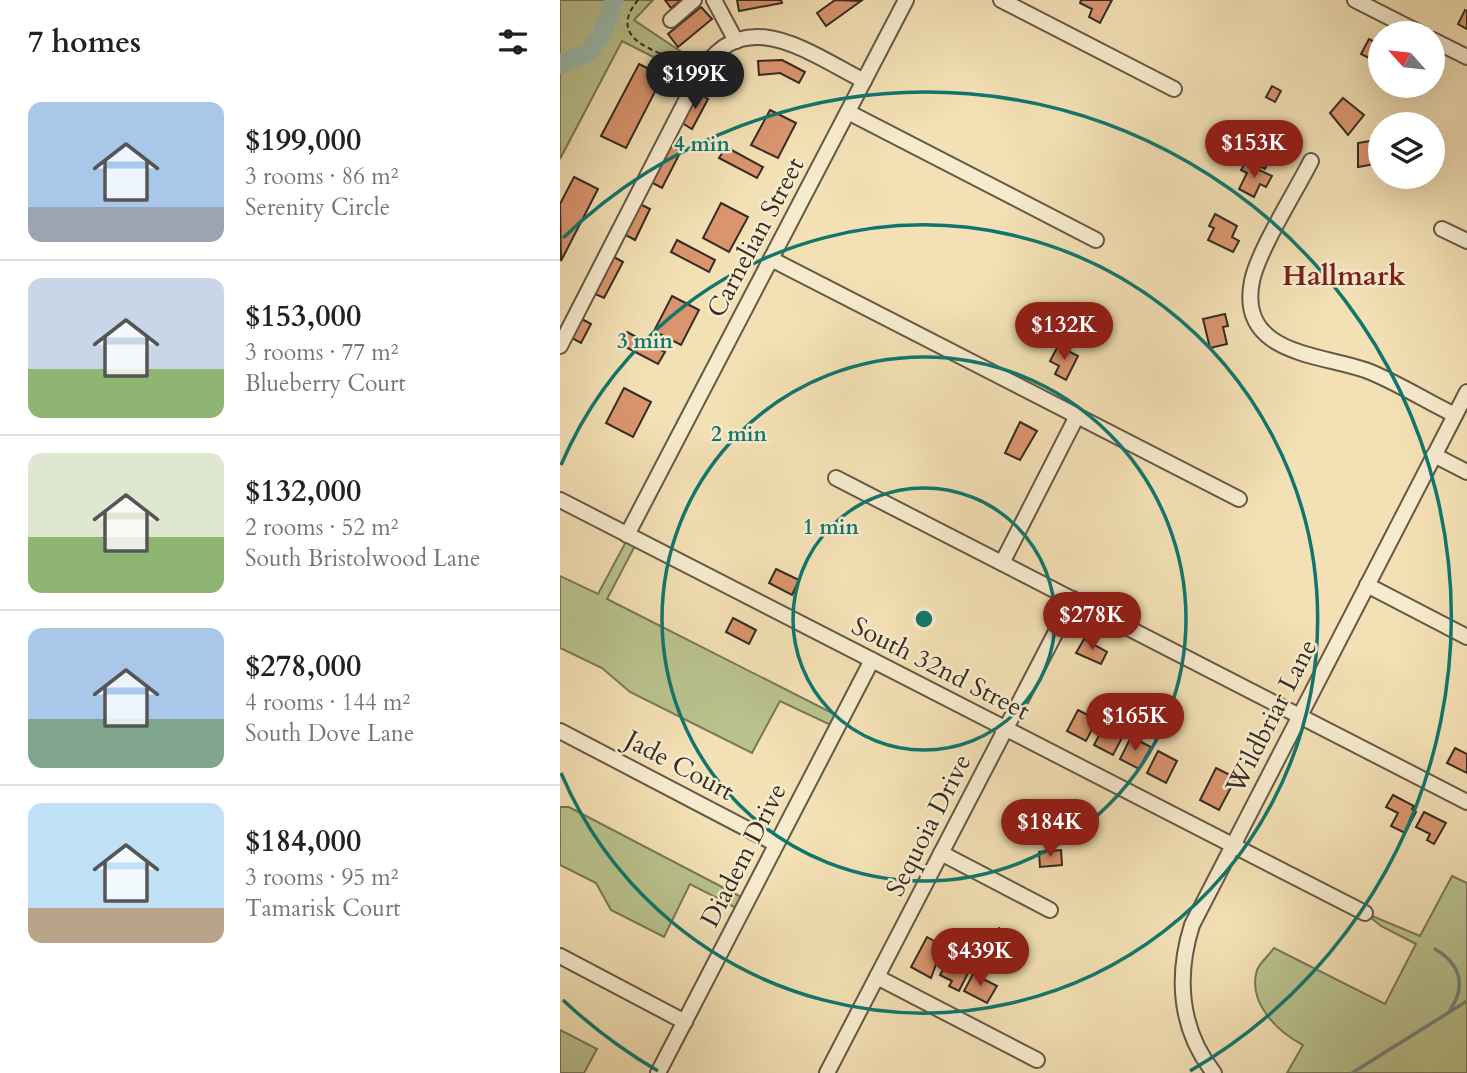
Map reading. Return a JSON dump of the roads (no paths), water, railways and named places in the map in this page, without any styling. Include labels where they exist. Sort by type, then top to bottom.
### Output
[{"type":"street","points":[[671,20],[694,0]]},
{"type":"street","points":[[714,0],[736,41]]},
{"type":"street","name":"Carnelian Street","points":[[627,535],[906,0]]},
{"type":"street","points":[[1001,0],[1174,89]]},
{"type":"street","points":[[1355,0],[1396,21]]},
{"type":"street","points":[[560,346],[700,72],[719,51],[755,34],[779,37],[864,81]]},
{"type":"street","points":[[1446,46],[1467,57]]},
{"type":"street","points":[[848,112],[1096,240]]},
{"type":"street","points":[[1311,160],[1255,269],[1251,296],[1258,322],[1275,343],[1287,349],[1372,372],[1455,415]]},
{"type":"street","points":[[1442,229],[1467,241]]},
{"type":"street","points":[[771,260],[1239,499]]},
{"type":"street","name":"Wildbriar Lane","points":[[1214,1073],[1190,1030],[1184,1006],[1182,965],[1192,925],[1467,392]]},
{"type":"street","points":[[1002,563],[1077,416]]},
{"type":"street","points":[[1434,455],[1467,472]]},
{"type":"street","points":[[836,478],[1467,802]]},
{"type":"street","name":"South 32nd Street","points":[[560,500],[1365,913]]},
{"type":"street","points":[[1367,585],[1467,637]]},
{"type":"street","name":"Sequoia Drive","points":[[827,1073],[1073,599]]},
{"type":"street","name":"Diadem Drive","points":[[659,1073],[872,660]]},
{"type":"street","name":"Jade Court","points":[[560,731],[776,844]]},
{"type":"street","points":[[941,853],[1050,909]]},
{"type":"street","points":[[560,956],[685,1021]]},
{"type":"street","points":[[877,977],[1037,1060]]},
{"type":"waterway","points":[[560,64],[588,53],[602,33],[614,0]]},
{"type":"waterway","points":[[1435,949],[1450,961],[1458,976],[1458,992],[1450,1010]]},
{"type":"waterway","points":[[1352,1073],[1467,1001]]},
{"type":"district","name":"Hallmark","points":[[1344,275]]}]
